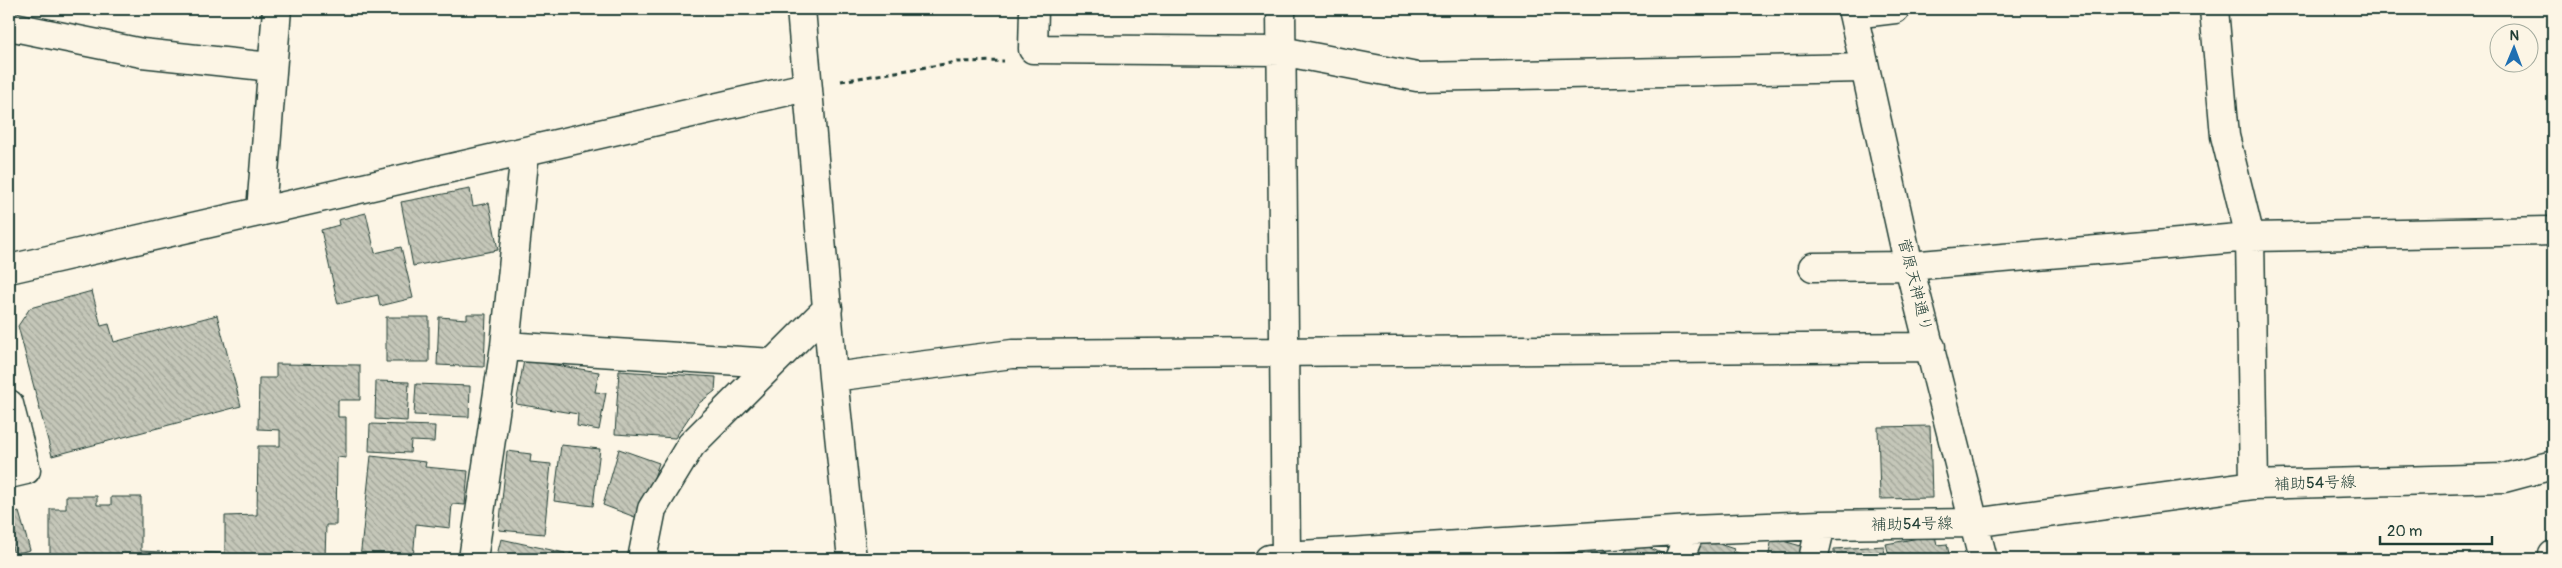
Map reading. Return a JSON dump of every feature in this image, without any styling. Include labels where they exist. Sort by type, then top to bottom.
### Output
[{"type":"street","points":[[9,16],[11,9]]},
{"type":"street","points":[[261,211],[277,9]]},
{"type":"street","points":[[801,9],[806,87],[852,559]]},
{"type":"street","points":[[1034,9],[1033,49],[1281,51],[1417,77],[1865,68]]},
{"type":"street","points":[[1278,558],[1284,351],[1281,9]]},
{"type":"street","points":[[1853,11],[1895,9]]},
{"type":"street","points":[[2214,9],[2225,136],[2250,237],[2254,485]]},
{"type":"street","name":"菅原天神通り","points":[[1853,11],[1909,266],[1983,559]]},
{"type":"street","points":[[9,26],[142,52],[271,67]]},
{"type":"street","points":[[9,269],[806,87]]},
{"type":"street","points":[[473,559],[504,346],[525,152]]},
{"type":"street","points":[[1813,266],[1909,266],[2250,237],[2553,232]]},
{"type":"street","points":[[642,559],[652,509],[691,445],[828,308]]},
{"type":"street","points":[[504,346],[772,363]]},
{"type":"street","points":[[833,378],[1012,354],[1931,347]]},
{"type":"street","points":[[9,404],[26,470],[9,474]]},
{"type":"street","name":"補助54号線","points":[[1278,558],[1562,537],[1692,530],[1820,525],[1973,523],[2254,485],[2504,478],[2553,465]]},
{"type":"street","points":[[1813,559],[1820,525]]},
{"type":"street","points":[[1679,559],[1692,530]]},
{"type":"street","points":[[1547,559],[1562,537]]},
{"type":"path","points":[[806,87],[957,62],[1030,61],[1033,49]]},
{"type":"building","points":[[470,189],[473,206],[489,203],[498,250],[413,266],[401,202]]},
{"type":"building","points":[[366,213],[375,253],[401,247],[413,298],[380,306],[378,295],[338,304],[321,230],[339,225],[338,220]]},
{"type":"building","points":[[92,291],[101,326],[109,324],[114,342],[217,315],[241,406],[52,456],[18,326],[30,308]]},
{"type":"building","points":[[467,314],[486,314],[484,367],[437,365],[439,317],[467,319]]},
{"type":"building","points":[[386,317],[429,317],[429,362],[386,362]]},
{"type":"building","points":[[524,360],[599,372],[595,392],[606,393],[599,430],[577,426],[578,414],[516,404]]},
{"type":"building","points":[[276,364],[360,365],[360,400],[338,400],[338,417],[346,417],[346,458],[337,457],[336,525],[326,525],[325,559],[190,559],[191,552],[225,553],[225,516],[257,515],[258,446],[280,446],[280,430],[258,429],[259,378],[276,378]]},
{"type":"building","points":[[619,371],[716,377],[715,391],[698,404],[675,438],[615,434]]},
{"type":"building","points":[[376,381],[409,382],[407,421],[375,419]]},
{"type":"building","points":[[416,384],[470,386],[469,417],[414,415]]},
{"type":"building","points":[[370,424],[435,426],[434,442],[411,441],[410,453],[369,451]]},
{"type":"building","points":[[1930,426],[1932,498],[1880,499],[1878,427]]},
{"type":"building","points":[[561,445],[600,449],[593,506],[554,501]]},
{"type":"building","points":[[619,449],[659,463],[640,519],[603,505]]},
{"type":"building","points":[[507,451],[531,454],[530,462],[551,464],[544,534],[499,530]]},
{"type":"building","points":[[371,456],[426,462],[425,467],[468,471],[465,505],[452,504],[450,528],[416,524],[413,559],[360,559]]},
{"type":"building","points":[[66,496],[97,496],[97,505],[111,505],[111,497],[141,497],[141,551],[160,552],[160,559],[50,559],[50,509],[66,509]]},
{"type":"building","points":[[9,511],[10,514],[19,512],[30,550],[14,554],[11,544],[9,545]]},
{"type":"building","points":[[1935,535],[1937,545],[1947,544],[1950,559],[1887,559],[1886,555],[1889,555],[1886,544]]},
{"type":"building","points":[[1701,538],[1734,549],[1730,559],[1692,559]]},
{"type":"building","points":[[1772,538],[1801,546],[1799,559],[1768,559]]},
{"type":"building","points":[[501,539],[565,553],[564,559],[496,559]]},
{"type":"building","points":[[1640,543],[1663,554],[1660,559],[1622,559],[1629,544]]},
{"type":"building","points":[[1884,546],[1885,559],[1834,559],[1834,549]]},
{"type":"building","points":[[1579,547],[1591,552],[1593,547],[1618,558],[1565,559],[1568,551],[1576,555]]},
{"type":"building","points":[[1735,552],[1754,559],[1732,559]]},
{"type":"building","points":[[570,553],[596,559],[569,559]]}]
